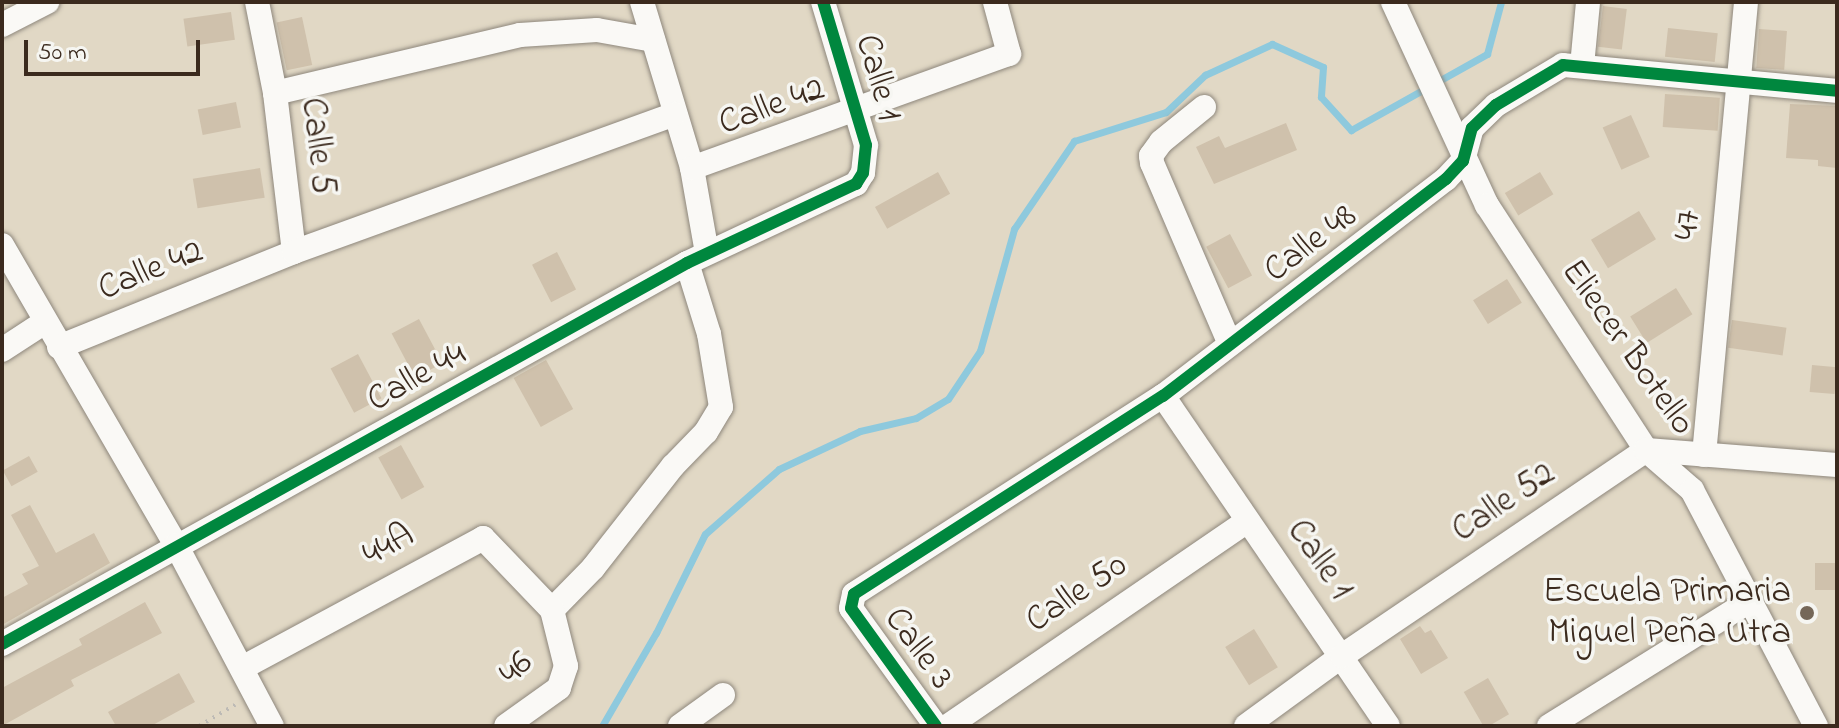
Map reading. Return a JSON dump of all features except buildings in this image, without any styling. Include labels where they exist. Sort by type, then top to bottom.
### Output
[{"type":"street","points":[[2,25],[47,2]]},
{"type":"street","name":"Calle 5","points":[[257,2],[275,93],[294,252]]},
{"type":"street","points":[[552,610],[593,568],[673,466],[706,432],[721,407],[697,258],[692,168],[642,2]]},
{"type":"street","name":"Calle 1","points":[[823,2],[866,145],[863,173]]},
{"type":"street","name":"Calle 42","points":[[692,168],[1009,54],[995,2]]},
{"type":"street","name":"Eliecer Botello","points":[[1393,2],[1463,161],[1487,205],[1646,450],[1692,490],[1816,726]]},
{"type":"street","points":[[1582,66],[1588,2]]},
{"type":"street","name":"47","points":[[1704,455],[1746,2]]},
{"type":"street","points":[[275,93],[520,35],[597,30],[653,40]]},
{"type":"street","name":"Calle 48","points":[[851,608],[854,594],[1163,396],[1446,179],[1463,161],[1472,128],[1496,105],[1563,65],[1837,91]]},
{"type":"street","points":[[1204,107],[1161,142],[1151,156],[1230,344]]},
{"type":"street","name":"Calle 42","points":[[59,347],[294,252],[675,114]]},
{"type":"street","name":"Calle 44","points":[[2,644],[697,258],[856,184],[863,173]]},
{"type":"street","points":[[2,245],[176,545],[272,726]]},
{"type":"street","points":[[2,350],[45,322]]},
{"type":"street","name":"Calle 1","points":[[1163,396],[1388,726]]},
{"type":"street","points":[[1646,450],[1837,465]]},
{"type":"street","name":"Calle 52","points":[[1246,726],[1342,656],[1646,450]]},
{"type":"street","name":"Calle 50","points":[[948,726],[1247,521]]},
{"type":"street","name":"44A","points":[[242,668],[476,539],[489,540],[552,610]]},
{"type":"street","points":[[1549,726],[1750,601]]},
{"type":"street","name":"Calle 3","points":[[851,608],[936,726]]},
{"type":"street","name":"46","points":[[506,726],[559,688],[563,679],[566,666],[552,610]]},
{"type":"street","points":[[680,726],[723,695]]},
{"type":"path","points":[[199,726],[256,693]]},
{"type":"waterway","points":[[602,726],[656,633],[705,534],[779,469],[860,431],[916,418],[948,399],[980,351],[1014,229],[1074,141],[1166,112],[1205,75],[1272,44],[1323,67],[1321,97],[1351,130],[1487,54],[1501,2]]},
{"type":"cycle path","points":[[2,644],[687,263],[856,184],[863,173],[866,145],[823,2]]},
{"type":"cycle path","points":[[936,726],[851,608],[854,594],[1163,396],[1446,179],[1463,161],[1472,128],[1496,105],[1563,65],[1837,91]]},
{"type":"place","name":"Escuela Primaria Miguel Peña Utra","points":[[1807,613]]}]
